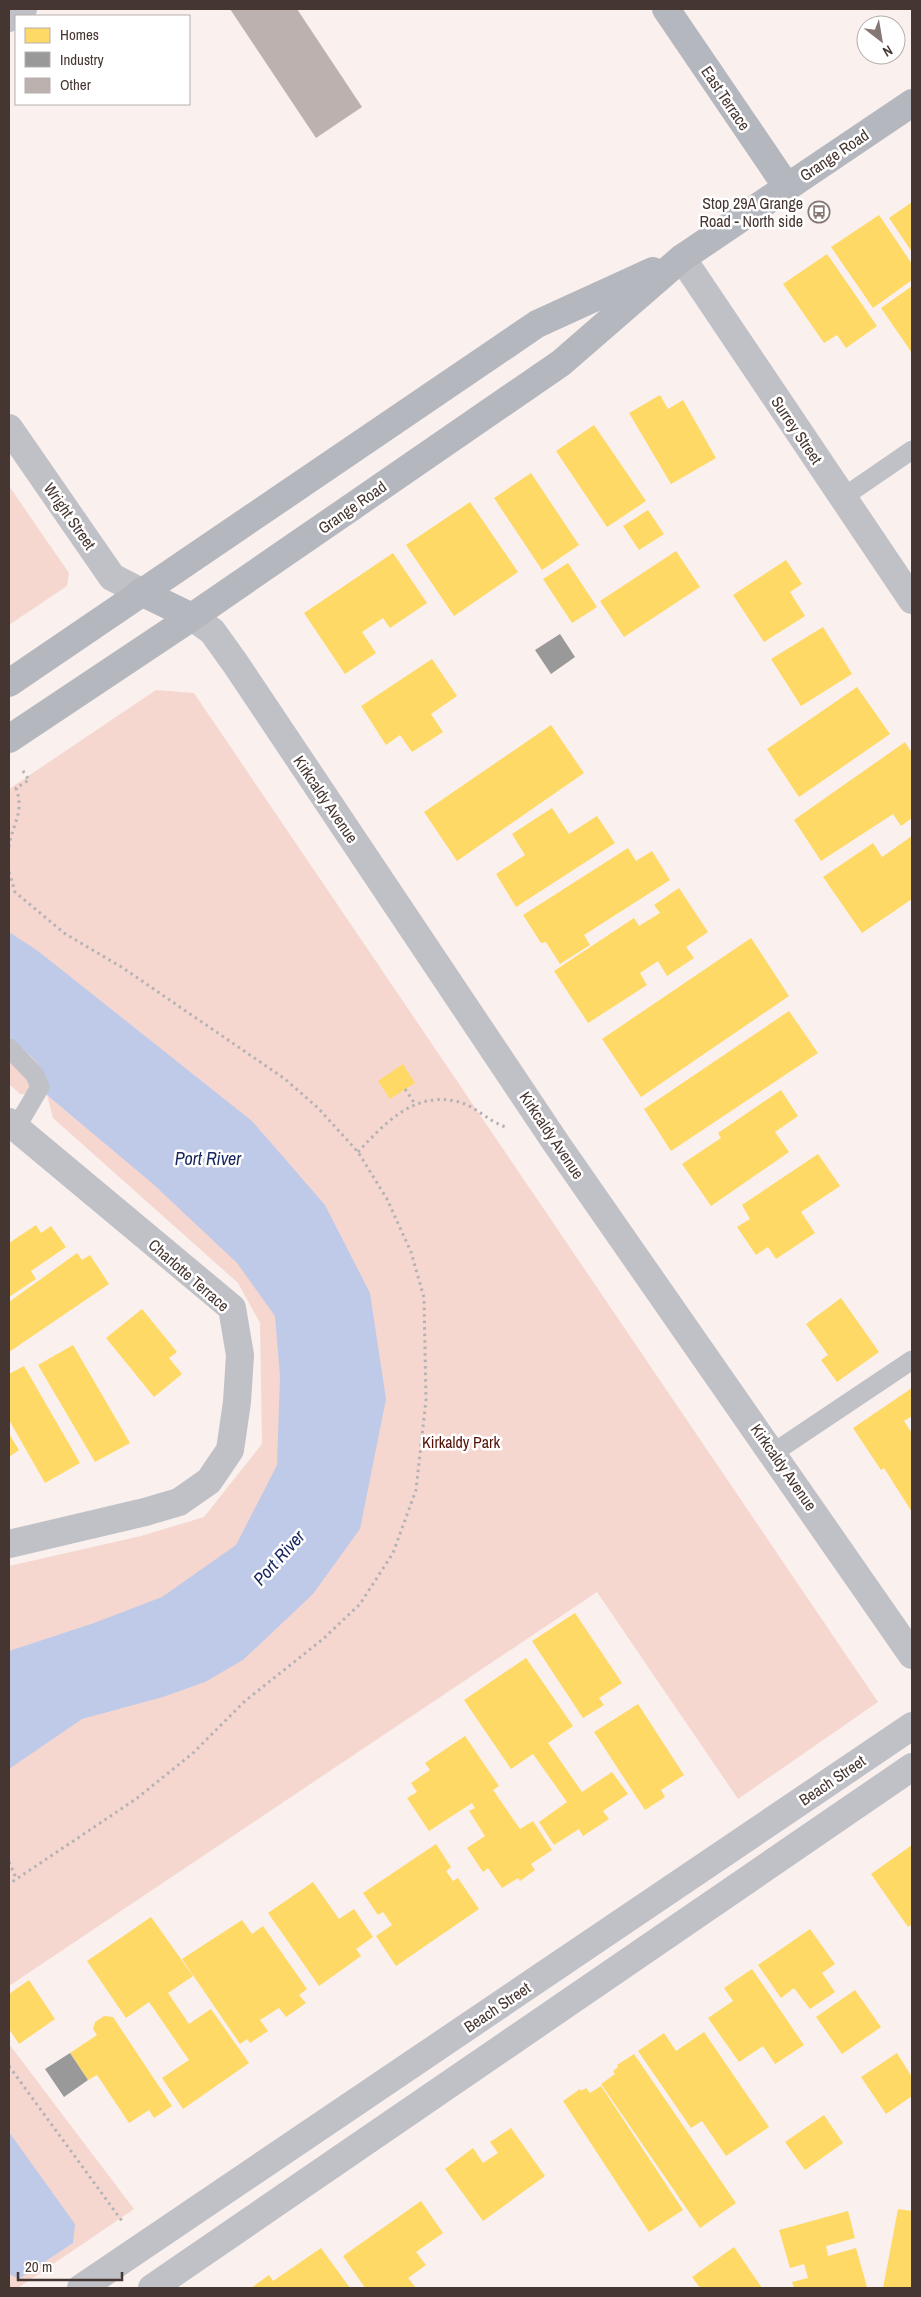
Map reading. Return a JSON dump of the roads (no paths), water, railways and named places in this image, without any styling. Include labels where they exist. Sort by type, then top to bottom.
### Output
[{"type":"main road","name":"East Terrace","points":[[666,9],[787,187]]},
{"type":"main road","name":"Grange Road","points":[[9,739],[192,618],[560,363],[682,258],[912,103]]},
{"type":"main road","name":"Grange Road","points":[[9,683],[537,324],[682,258]]},
{"type":"main road","points":[[142,592],[192,618]]},
{"type":"street","points":[[9,18],[23,9]]},
{"type":"street","name":"Surrey Street","points":[[682,258],[912,600]]},
{"type":"street","name":"Wright Street","points":[[9,428],[112,578],[142,592]]},
{"type":"street","name":"Kirkcaldy Avenue","points":[[192,618],[212,631],[236,663],[556,1143],[773,1452],[912,1655]]},
{"type":"street","name":"Charlotte Terrace","points":[[9,1544],[180,1502],[209,1481],[230,1450],[240,1355],[232,1308],[13,1125]]},
{"type":"street","name":"Beach Street","points":[[82,2288],[912,1726]]},
{"type":"street","points":[[147,2244],[164,2285],[912,1767]]},
{"type":"lane","points":[[842,498],[912,450]]},
{"type":"lane","points":[[9,1048],[35,1075],[40,1088],[13,1125]]},
{"type":"lane","points":[[773,1452],[912,1360]]},
{"type":"water","name":"Port River","points":[[9,932],[38,951],[252,1121],[325,1205],[370,1293],[386,1399],[360,1529],[313,1594],[243,1660],[205,1682],[163,1697],[82,1719],[9,1769],[9,1651],[94,1623],[162,1597],[236,1545],[277,1465],[280,1376],[275,1316],[237,1263],[153,1184],[47,1095],[48,1085],[42,1069],[30,1055],[9,1037]]},
{"type":"water","points":[[9,2132],[75,2224],[73,2243],[19,2279],[9,2274]]},
{"type":"place","name":"Stop 29A Grange Road - North side","points":[[819,212]]},
{"type":"park label","name":"Kirkaldy Park","points":[[461,1442]]}]
